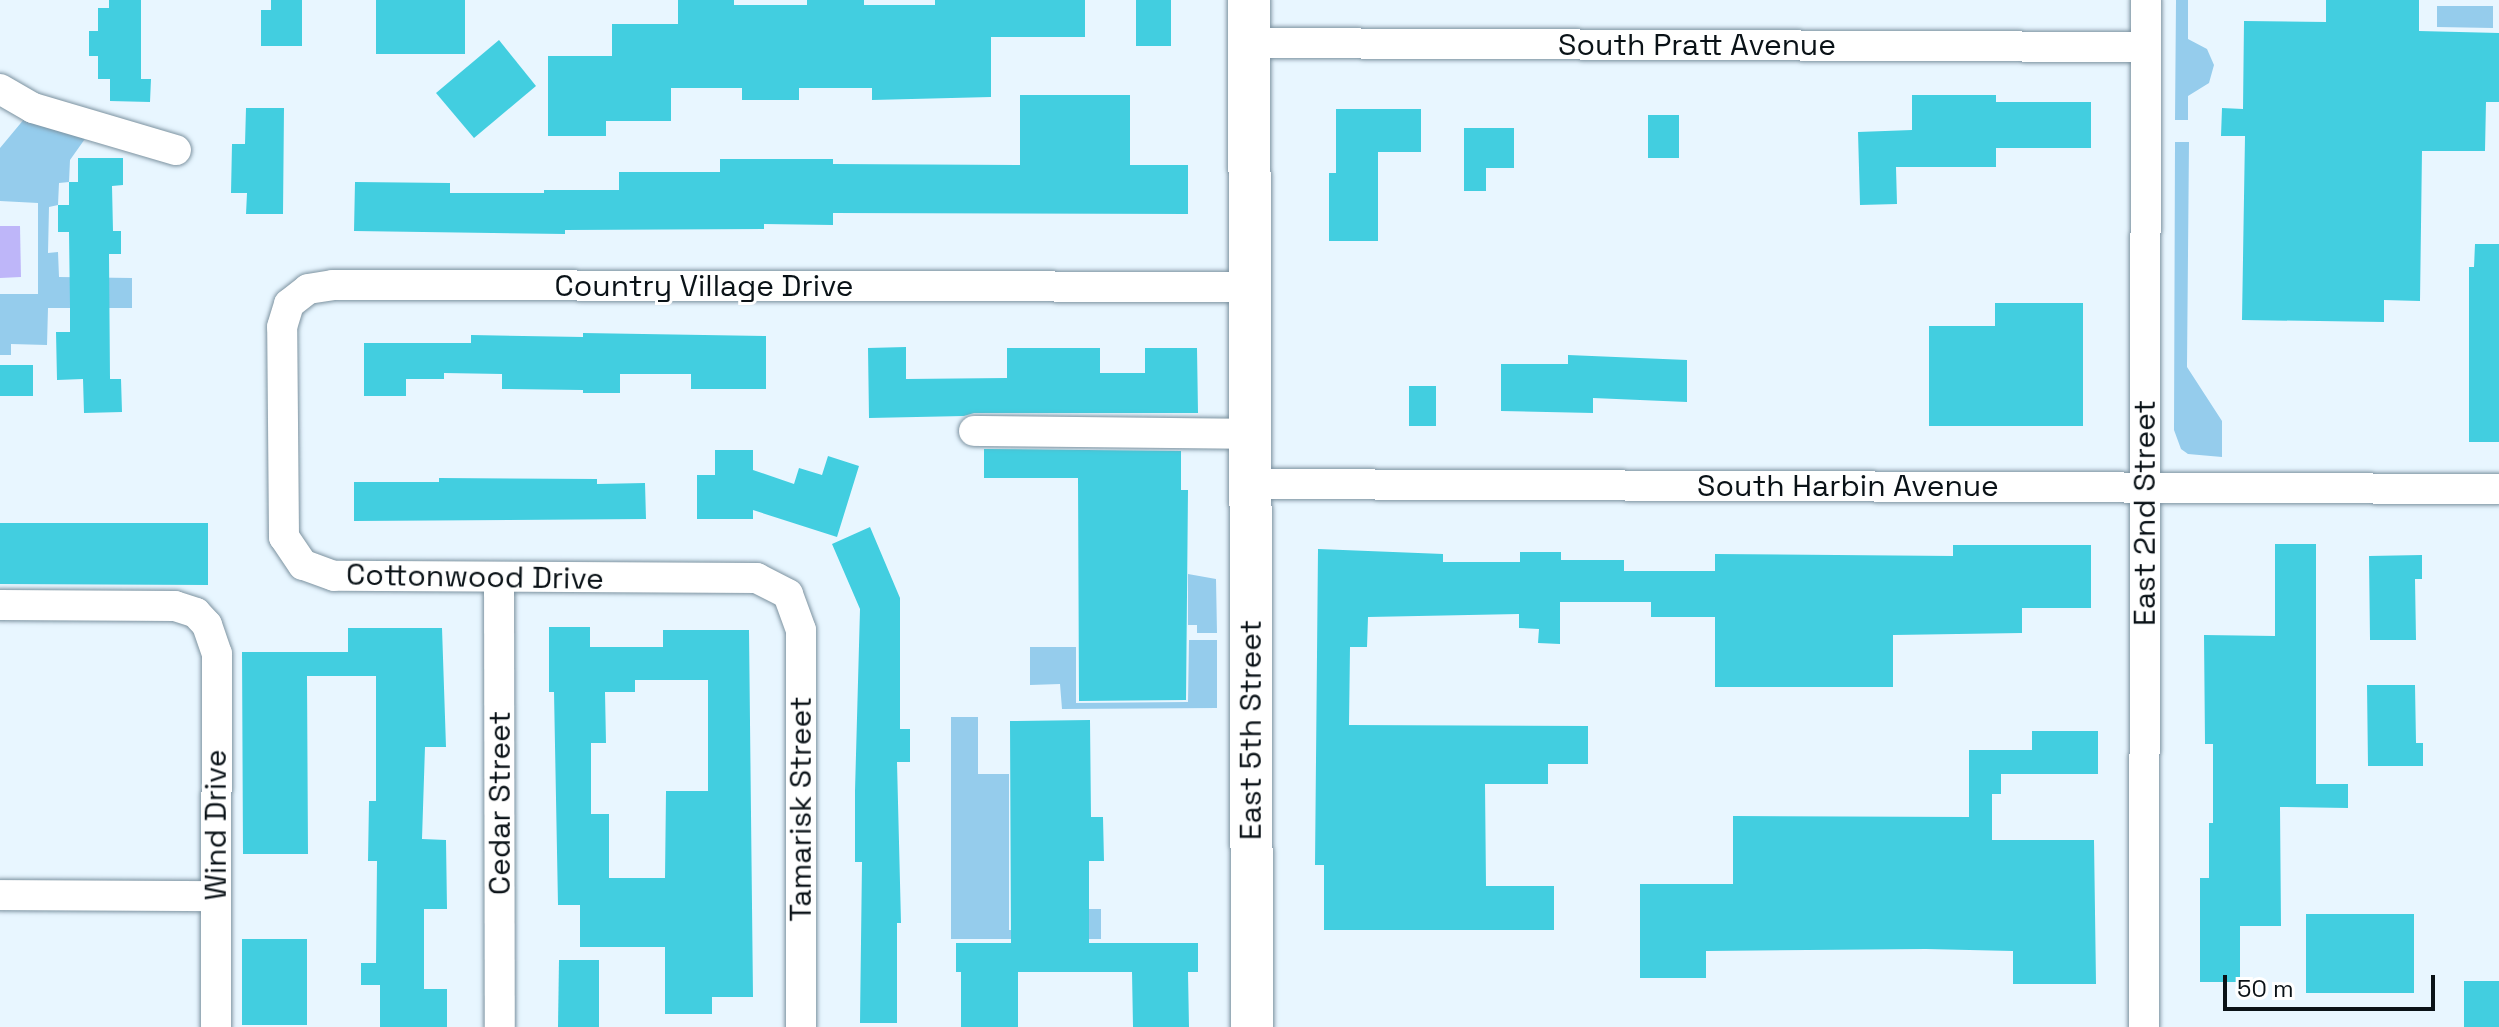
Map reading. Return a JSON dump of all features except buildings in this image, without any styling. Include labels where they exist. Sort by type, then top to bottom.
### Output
[{"type":"main road","name":"East 5th Street","points":[[1249,0],[1252,1027]]},
{"type":"street","name":"East 2nd Street","points":[[2144,1027],[2146,0]]},
{"type":"street","name":"South Pratt Avenue","points":[[1249,43],[2146,47]]},
{"type":"street","points":[[0,89],[33,108],[176,150]]},
{"type":"street","name":"Country Village Drive","points":[[283,428],[282,327],[289,304],[308,289],[333,285],[1250,287]]},
{"type":"street","name":"Cottonwood Drive","points":[[283,428],[284,537],[303,565],[334,576],[757,578],[788,594]]},
{"type":"street","points":[[974,431],[1250,434]]},
{"type":"street","name":"South Harbin Avenue","points":[[1250,484],[2499,489]]},
{"type":"street","name":"Cedar Street","points":[[499,578],[500,1027]]},
{"type":"street","name":"Tamarisk Street","points":[[788,594],[801,630],[801,1027]]},
{"type":"street","name":"Wind Drive","points":[[0,605],[182,607],[196,613],[207,625],[217,654],[216,1027]]},
{"type":"street","points":[[0,895],[216,896]]},
{"type":"shaded area","points":[[2176,0],[2188,0],[2188,39],[2207,49],[2214,65],[2209,83],[2188,96],[2188,120],[2175,120]]},
{"type":"shaded area","points":[[2437,6],[2493,6],[2493,28],[2437,27]]},
{"type":"shaded area","points":[[25,118],[87,136],[70,160],[69,182],[59,183],[58,205],[49,207],[48,253],[58,252],[59,277],[132,278],[132,308],[48,308],[47,345],[11,344],[11,355],[0,355],[0,294],[38,294],[38,203],[0,201],[0,148]]},
{"type":"shaded area","points":[[2175,142],[2189,142],[2187,367],[2222,421],[2222,457],[2188,454],[2181,449],[2174,430]]},
{"type":"shaded area","points":[[0,226],[20,226],[21,277],[0,278]]},
{"type":"shaded area","points":[[1188,574],[1216,579],[1217,633],[1197,633],[1197,625],[1188,625]]},
{"type":"shaded area","points":[[1189,640],[1217,640],[1217,708],[1062,709],[1060,684],[1030,685],[1030,647],[1076,647],[1076,703],[1188,702]]},
{"type":"shaded area","points":[[951,717],[978,717],[978,774],[1009,774],[1009,930],[1075,931],[1075,909],[1101,909],[1101,939],[951,939]]}]
